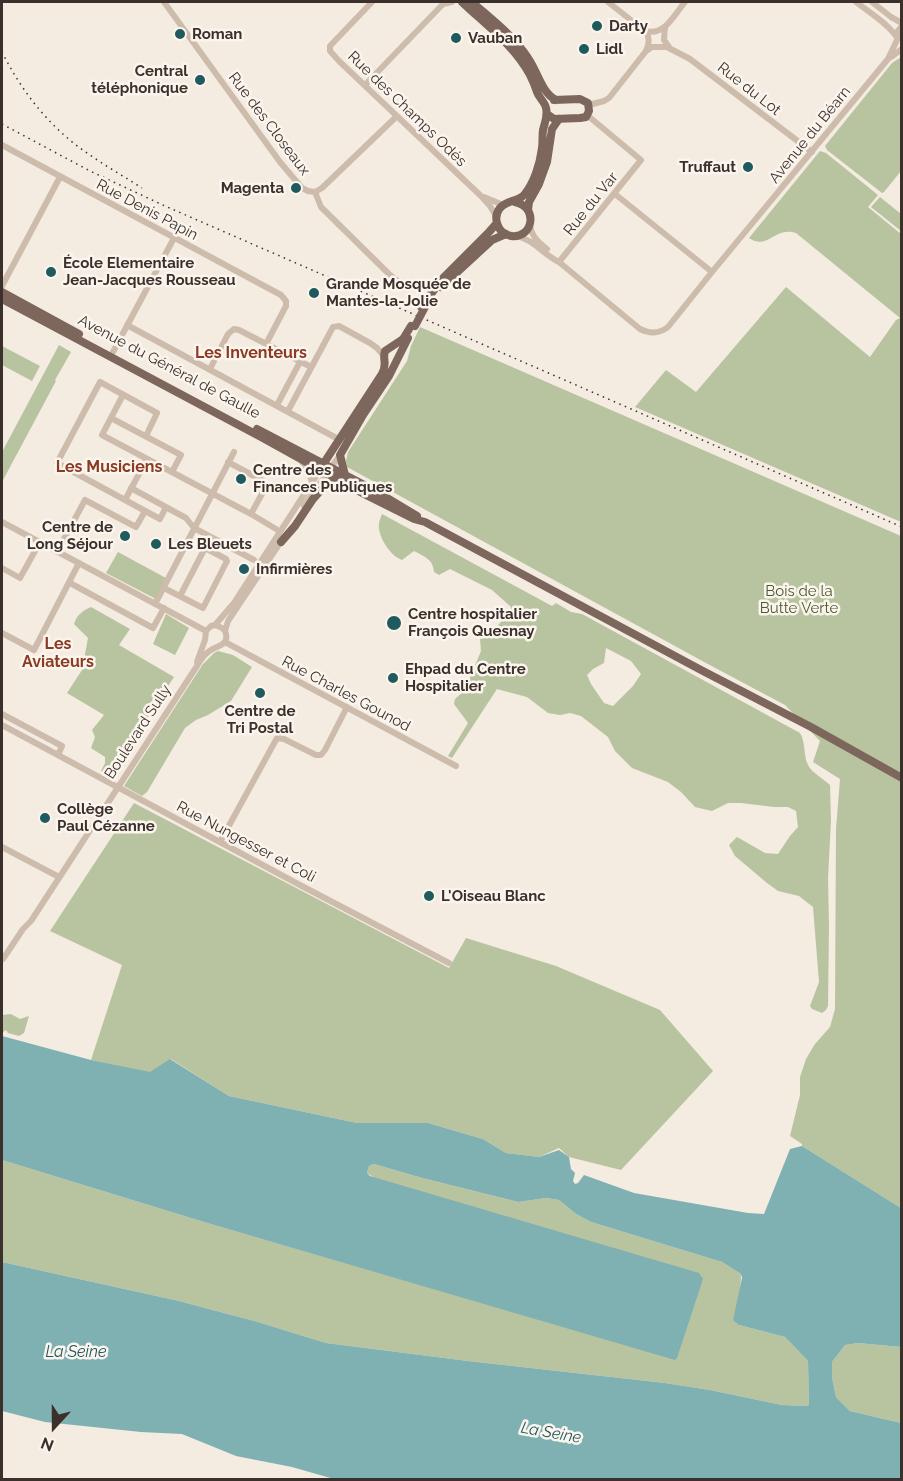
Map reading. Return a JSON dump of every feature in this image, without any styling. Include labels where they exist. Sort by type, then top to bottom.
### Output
[{"type":"main road","points":[[460,2],[520,60],[530,75],[538,95],[547,110],[550,118],[580,118],[590,111],[589,105],[582,99],[551,101],[547,110],[542,147],[535,174],[523,196],[515,202]]},
{"type":"main road","points":[[472,2],[522,50],[534,67],[545,92],[556,100]]},
{"type":"main road","points":[[528,210],[547,162],[552,129],[559,119]]},
{"type":"main road","points":[[343,478],[340,455],[398,357],[423,307],[444,277],[490,231],[499,209],[503,205],[508,202],[522,204],[531,217],[526,231],[517,236],[500,230],[496,219]]},
{"type":"main road","points":[[423,307],[445,282],[492,240],[506,234]]},
{"type":"main road","name":"Avenue du Général de Gaulle","points":[[2,292],[310,456],[325,469]]},
{"type":"main road","name":"Avenue du Général de Gaulle","points":[[2,299],[300,459],[325,469]]},
{"type":"main road","points":[[413,326],[403,339],[385,351],[385,368],[382,374],[330,453],[325,469],[390,507],[425,522],[701,670],[809,732],[902,778]]},
{"type":"main road","points":[[384,358],[391,363],[398,357],[398,350],[390,347]]},
{"type":"main road","points":[[310,456],[330,453]]},
{"type":"main road","points":[[281,542],[321,490],[343,478]]},
{"type":"street","name":"Rue des Closeaux","points":[[164,2],[280,162],[304,190],[315,192],[328,183],[397,117]]},
{"type":"street","points":[[361,2],[364,10]]},
{"type":"street","name":"Rue des Champs Odés","points":[[372,2],[330,46],[330,51],[481,196],[490,206],[496,219]]},
{"type":"street","points":[[365,85],[443,3],[452,2]]},
{"type":"street","points":[[608,2],[650,35],[652,46],[669,48]]},
{"type":"street","points":[[650,35],[662,30],[684,2]]},
{"type":"street","points":[[856,2],[876,16],[899,42]]},
{"type":"street","points":[[872,2],[902,24],[897,32],[899,42]]},
{"type":"street","points":[[646,51],[663,43],[665,27]]},
{"type":"street","points":[[650,35],[662,33],[669,48]]},
{"type":"street","points":[[589,105],[609,98],[646,51],[650,35]]},
{"type":"street","name":"Avenue du Béarn","points":[[559,262],[631,323],[648,333],[668,327],[888,59],[899,42]]},
{"type":"street","name":"Avenue du Béarn","points":[[888,59],[899,42]]},
{"type":"street","name":"Rue du Lot","points":[[669,48],[699,65],[812,152]]},
{"type":"street","name":"Rue du Var","points":[[559,262],[641,160],[587,115]]},
{"type":"street","name":"Rue Denis Papin","points":[[2,145],[281,295],[286,301],[286,306],[266,344]]},
{"type":"street","points":[[2,286],[60,177]]},
{"type":"street","points":[[315,192],[321,207],[406,288]]},
{"type":"street","points":[[615,194],[712,272]]},
{"type":"street","name":"Rue des Champs Odés","points":[[481,196],[503,205]]},
{"type":"street","points":[[530,224],[534,237],[559,262]]},
{"type":"street","points":[[517,236],[528,239],[559,262]]},
{"type":"street","points":[[113,352],[174,238]]},
{"type":"street","points":[[128,325],[340,440]]},
{"type":"street","points":[[288,411],[333,327],[343,328],[370,343],[384,358]]},
{"type":"street","points":[[210,369],[228,334],[234,329],[311,368]]},
{"type":"street","points":[[370,343],[390,347]]},
{"type":"street","points":[[277,405],[300,362]]},
{"type":"street","points":[[146,436],[157,413],[100,382],[57,463],[160,519],[166,507]]},
{"type":"street","points":[[123,395],[102,435],[276,529]]},
{"type":"street","points":[[111,418],[181,455],[172,472]]},
{"type":"street","points":[[155,604],[234,452]]},
{"type":"street","points":[[215,626],[234,603],[312,483],[340,455]]},
{"type":"street","points":[[124,500],[147,459]]},
{"type":"street","points":[[300,459],[307,467],[312,483]]},
{"type":"street","points":[[228,462],[263,481],[266,485],[251,514]]},
{"type":"street","points":[[195,669],[206,653],[225,642],[228,621],[281,542],[325,469]]},
{"type":"street","points":[[131,488],[186,518],[194,528],[254,560]]},
{"type":"street","points":[[57,552],[85,500],[136,526],[145,511]]},
{"type":"street","points":[[2,522],[206,631]]},
{"type":"street","points":[[2,568],[20,578],[40,542]]},
{"type":"street","points":[[164,588],[203,608],[226,559],[205,548],[180,596]]},
{"type":"street","points":[[2,633],[34,650],[79,563]]},
{"type":"street","points":[[70,583],[153,628],[164,609]]},
{"type":"street","points":[[195,669],[206,631],[211,626],[215,626],[225,631]]},
{"type":"street","points":[[205,640],[214,648]]},
{"type":"street","name":"Rue Charles Gounod","points":[[225,642],[456,766]]},
{"type":"street","name":"Boulevard Sully","points":[[2,959],[22,929],[31,921],[195,669]]},
{"type":"street","points":[[220,842],[277,738],[284,739],[316,755],[321,755],[347,707]]},
{"type":"street","points":[[2,714],[62,746],[58,755]]},
{"type":"street","name":"Rue Nungesser et Coli","points":[[2,724],[449,963]]},
{"type":"street","points":[[2,847],[59,877]]},
{"type":"green space","points":[[901,57],[901,171],[882,193],[827,150],[825,146],[892,63]]},
{"type":"green space","points":[[820,151],[826,153],[878,195],[868,207],[901,234],[901,522],[635,407],[666,370],[696,392],[786,287],[870,357],[896,320],[900,318],[796,233],[782,233],[761,242],[749,238]]},
{"type":"green space","points":[[880,197],[901,214],[901,231],[871,207]]},
{"type":"green space","name":"Bois de la Butte Verte","points":[[420,327],[901,536],[901,1208],[802,1146],[790,1136],[800,1095],[800,1077],[806,1059],[830,1027],[835,1009],[836,829],[840,779],[813,762],[820,741],[785,705],[347,467],[348,452],[407,361]]},
{"type":"green space","points":[[59,345],[71,352],[2,482],[2,452]]},
{"type":"green space","points":[[2,346],[40,366],[32,381],[2,365]]},
{"type":"green space","points":[[382,514],[552,606],[556,603],[571,612],[582,614],[800,733],[808,765],[830,785],[828,1006],[826,1010],[822,1013],[810,1006],[819,982],[813,907],[799,896],[778,891],[767,883],[735,856],[729,845],[737,837],[765,853],[778,854],[798,827],[796,811],[788,807],[741,803],[728,803],[712,811],[695,807],[668,782],[632,768],[615,751],[608,737],[581,716],[570,713],[560,715],[548,713],[527,697],[497,689],[452,758],[448,756],[468,723],[454,704],[455,699],[465,690],[481,651],[480,639],[495,629],[511,607],[492,590],[450,569],[439,575],[434,572],[428,559],[414,551],[402,560],[398,558],[390,552],[382,538],[379,522]],"holes":[[[606,648],[631,661],[641,674],[633,686],[613,706],[604,703],[587,675],[604,663]]]},
{"type":"green space","points":[[118,552],[166,578],[156,599],[106,573]]},
{"type":"green space","points":[[91,607],[130,629],[119,645],[174,677],[109,777],[101,771],[105,757],[91,748],[95,737],[92,730],[104,715],[67,693],[82,670],[88,638],[74,624],[80,614]]},
{"type":"green space","points":[[166,614],[189,628],[175,655],[153,644]]},
{"type":"green space","points":[[218,651],[233,655],[252,667],[231,701],[185,728],[147,792],[142,796],[124,786],[203,664]]},
{"type":"green space","points":[[134,803],[449,968],[466,938],[556,966],[660,1010],[713,1071],[621,1170],[569,1157],[559,1148],[539,1157],[506,1153],[483,1139],[428,1123],[357,1123],[229,1096],[171,1059],[150,1073],[91,1060],[122,965],[50,931]]},
{"type":"green space","points":[[11,1014],[20,1019],[29,1016],[24,1033],[19,1036],[8,1033],[6,1030],[2,1033],[2,1015]]},
{"type":"green space","points":[[2,1160],[204,1222],[677,1358],[367,1173],[369,1166],[374,1164],[518,1202],[546,1198],[559,1200],[576,1214],[591,1222],[722,1262],[741,1274],[739,1325],[785,1337],[808,1361],[809,1405],[782,1405],[665,1383],[326,1343],[179,1301],[2,1262]]},
{"type":"green space","points":[[858,1343],[901,1347],[901,1423],[850,1411],[836,1397],[832,1362],[845,1345]]},
{"type":"water","name":"La Seine","points":[[2,1036],[91,1060],[150,1072],[170,1059],[229,1096],[357,1123],[428,1123],[483,1139],[506,1153],[539,1157],[559,1150],[569,1157],[571,1169],[575,1173],[573,1181],[575,1184],[584,1175],[634,1193],[748,1213],[764,1214],[790,1149],[802,1146],[901,1208],[901,1347],[858,1343],[845,1345],[832,1362],[832,1377],[836,1397],[850,1411],[901,1423],[901,1479],[334,1479],[292,1467],[236,1456],[182,1434],[45,1422],[2,1411],[2,1262],[179,1301],[326,1343],[665,1383],[782,1405],[809,1405],[808,1361],[785,1337],[739,1325],[733,1320],[741,1274],[722,1262],[591,1222],[576,1214],[559,1200],[546,1198],[518,1202],[374,1164],[369,1166],[367,1173],[370,1176],[699,1273],[703,1279],[675,1360],[204,1222],[2,1160]]},
{"type":"railway","points":[[2,52],[25,91],[53,125],[84,151],[142,188]]},
{"type":"railway","points":[[2,124],[90,171],[165,206],[902,527]]},
{"type":"place","name":"Darty","points":[[597,26]]},
{"type":"place","name":"Roman","points":[[180,34]]},
{"type":"place","name":"Vauban","points":[[456,38]]},
{"type":"place","name":"Lidl","points":[[584,49]]},
{"type":"place","name":"Central téléphonique","points":[[200,80]]},
{"type":"place","name":"Truffaut","points":[[748,167]]},
{"type":"place","name":"Magenta","points":[[296,188]]},
{"type":"place","name":"École Elementaire Jean-Jacques Rousseau","points":[[51,272]]},
{"type":"place","name":"Grande Mosquée de Mantes-la-Jolie","points":[[314,293]]},
{"type":"place","name":"Centre des Finances Publiques","points":[[241,479]]},
{"type":"place","name":"Centre de Long Séjour","points":[[125,536]]},
{"type":"place","name":"Les Bleuets","points":[[156,544]]},
{"type":"place","name":"Infirmières","points":[[244,569]]},
{"type":"place","name":"Centre hospitalier François Quesnay","points":[[394,623]]},
{"type":"place","name":"Ehpad du Centre Hospitalier","points":[[393,678]]},
{"type":"place","name":"Centre de Tri Postal","points":[[260,693]]},
{"type":"place","name":"Collège Paul Cézanne","points":[[45,818]]},
{"type":"place","name":"L'Oiseau Blanc","points":[[429,896]]},
{"type":"district","name":"Les Inventeurs","points":[[251,353]]},
{"type":"district","name":"Les Musiciens","points":[[109,467]]},
{"type":"district","name":"Les Aviateurs","points":[[58,653]]}]
